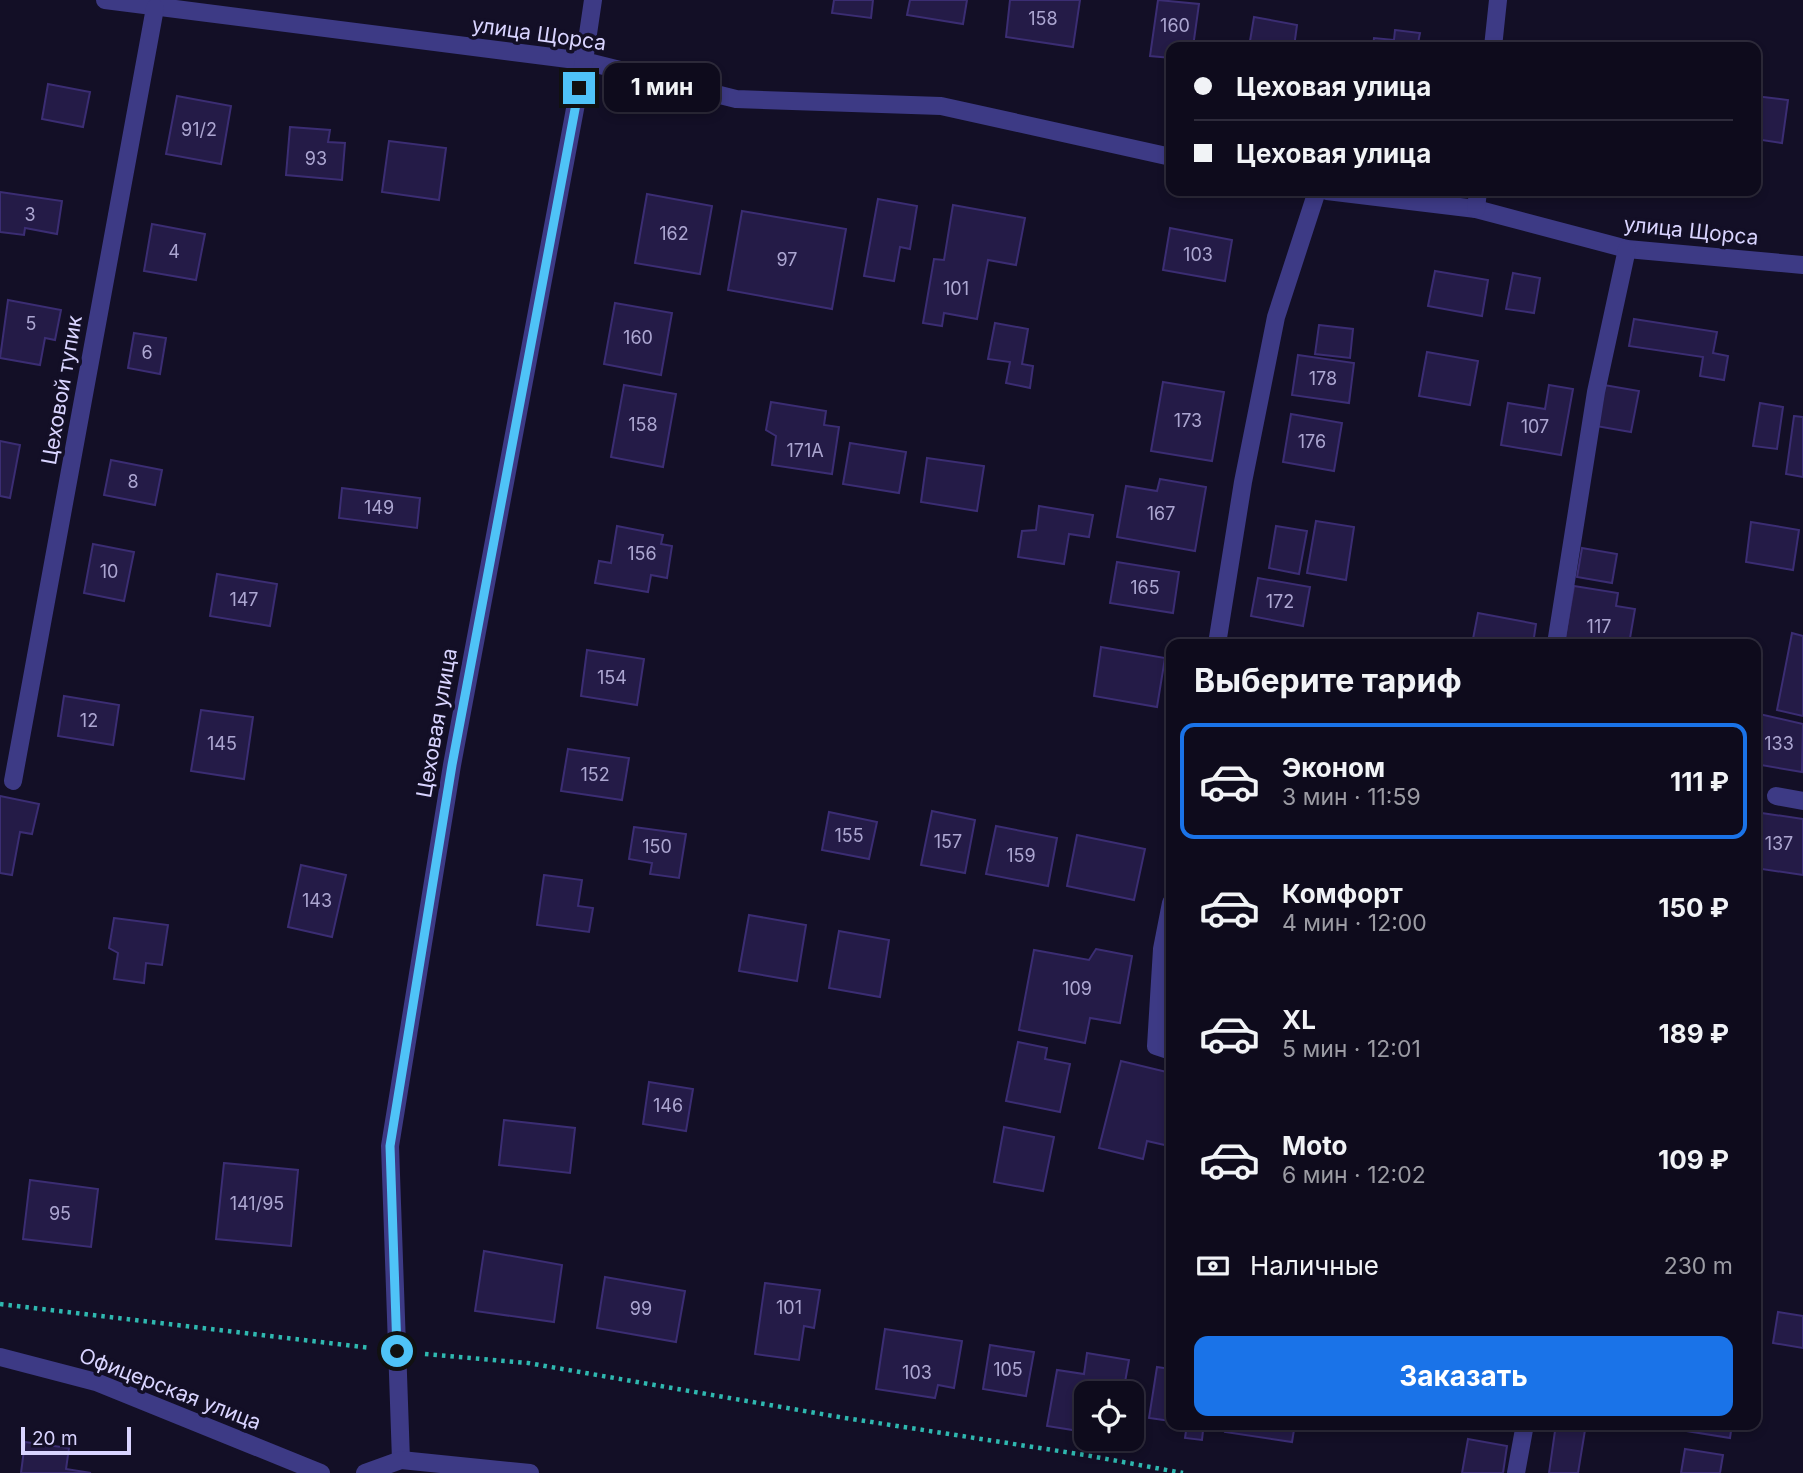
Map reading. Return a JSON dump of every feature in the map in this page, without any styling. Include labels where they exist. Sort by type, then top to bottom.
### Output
[{"type":"street","name":"улица Щорса","points":[[105,0],[584,61],[736,99],[941,106],[1166,156]]},
{"type":"street","name":"Цеховая улица","points":[[401,1460],[390,1146],[452,765],[584,61],[593,0]]},
{"type":"street","points":[[1494,42],[1498,0]]},
{"type":"street","name":"Цеховой тупик","points":[[13,781],[155,8]]},
{"type":"street","points":[[1218,639],[1243,482],[1276,317],[1315,196]]},
{"type":"street","name":"улица Щорса","points":[[1368,196],[1476,209],[1627,249],[1803,265]]},
{"type":"street","points":[[1476,209],[1477,196]]},
{"type":"street","points":[[1557,639],[1596,392],[1627,249]]},
{"type":"street","points":[[1776,796],[1803,800]]},
{"type":"street","points":[[1166,929],[1162,949],[1156,1046],[1166,1049]]},
{"type":"street","name":"Офицерская улица","points":[[0,1357],[96,1382],[321,1473]]},
{"type":"street","points":[[1516,1473],[1524,1430]]},
{"type":"street","points":[[365,1473],[401,1460],[530,1473]]},
{"type":"path","points":[[0,1304],[397,1351],[528,1363],[1184,1473]]},
{"type":"building","points":[[834,0],[873,0],[871,18],[832,13]]},
{"type":"building","points":[[910,0],[967,0],[963,24],[907,15]]},
{"type":"building","points":[[1010,0],[1080,0],[1073,47],[1006,37]]},
{"type":"building","points":[[1158,0],[1199,4],[1194,42],[1166,42],[1166,58],[1150,56]]},
{"type":"building","points":[[1254,17],[1297,25],[1295,42],[1250,42]]},
{"type":"building","points":[[1395,30],[1420,33],[1418,42],[1374,42],[1374,38],[1394,40]]},
{"type":"building","points":[[48,84],[90,92],[83,127],[42,119]]},
{"type":"building","points":[[177,96],[231,106],[221,164],[166,154]]},
{"type":"building","points":[[1761,97],[1788,100],[1782,143],[1761,140]]},
{"type":"building","points":[[290,127],[330,130],[328,142],[345,143],[342,180],[286,175]]},
{"type":"building","points":[[389,141],[446,148],[439,200],[382,192]]},
{"type":"building","points":[[0,192],[62,201],[57,234],[25,228],[24,235],[0,232]]},
{"type":"building","points":[[647,194],[712,206],[700,274],[635,263]]},
{"type":"building","points":[[878,199],[917,206],[910,249],[900,247],[894,281],[864,276]]},
{"type":"building","points":[[953,205],[1025,218],[1016,265],[988,260],[977,319],[944,313],[942,326],[923,323],[934,259],[944,260]]},
{"type":"building","points":[[742,211],[846,229],[832,309],[728,290]]},
{"type":"building","points":[[152,224],[205,234],[196,280],[144,271]]},
{"type":"building","points":[[1170,228],[1232,240],[1225,281],[1163,270]]},
{"type":"building","points":[[1435,271],[1488,280],[1482,316],[1428,306]]},
{"type":"building","points":[[1513,273],[1540,278],[1534,313],[1506,309]]},
{"type":"building","points":[[8,300],[61,310],[55,340],[45,338],[40,365],[0,358]]},
{"type":"building","points":[[615,303],[672,313],[661,375],[604,364]]},
{"type":"building","points":[[1634,319],[1717,332],[1713,353],[1728,356],[1724,380],[1700,376],[1703,357],[1629,346]]},
{"type":"building","points":[[995,323],[1028,329],[1022,364],[1033,366],[1030,388],[1006,383],[1010,362],[988,359]]},
{"type":"building","points":[[1319,325],[1353,329],[1350,358],[1315,354]]},
{"type":"building","points":[[134,333],[166,338],[160,374],[128,368]]},
{"type":"building","points":[[1427,352],[1478,361],[1470,405],[1419,396]]},
{"type":"building","points":[[1298,355],[1354,363],[1349,403],[1292,395]]},
{"type":"building","points":[[1163,382],[1224,392],[1212,461],[1151,451]]},
{"type":"building","points":[[624,385],[676,394],[663,467],[611,457]]},
{"type":"building","points":[[1549,385],[1573,389],[1561,455],[1501,445],[1508,403],[1545,409]]},
{"type":"building","points":[[1604,385],[1639,391],[1631,432],[1596,426]]},
{"type":"building","points":[[771,402],[826,411],[824,425],[839,427],[832,474],[772,465],[776,436],[766,430]]},
{"type":"building","points":[[1760,403],[1783,407],[1777,449],[1753,446]]},
{"type":"building","points":[[1291,414],[1342,423],[1334,471],[1283,462]]},
{"type":"building","points":[[1794,416],[1803,417],[1803,477],[1786,474]]},
{"type":"building","points":[[0,441],[20,445],[10,498],[0,496]]},
{"type":"building","points":[[850,443],[906,452],[899,493],[843,484]]},
{"type":"building","points":[[927,458],[984,466],[977,511],[921,502]]},
{"type":"building","points":[[111,460],[162,470],[155,505],[104,495]]},
{"type":"building","points":[[1160,479],[1206,487],[1195,551],[1117,537],[1126,486],[1157,491]]},
{"type":"building","points":[[342,488],[420,498],[417,528],[339,518]]},
{"type":"building","points":[[1039,506],[1093,515],[1089,537],[1069,534],[1064,564],[1018,557],[1022,531],[1036,530]]},
{"type":"building","points":[[1316,521],[1354,527],[1346,580],[1307,573]]},
{"type":"building","points":[[1751,522],[1799,530],[1793,570],[1746,562]]},
{"type":"building","points":[[617,526],[663,535],[661,544],[672,546],[667,578],[651,575],[648,592],[595,583],[599,561],[611,563]]},
{"type":"building","points":[[1276,526],[1307,531],[1299,574],[1269,568]]},
{"type":"building","points":[[93,544],[134,552],[124,601],[84,593]]},
{"type":"building","points":[[1582,548],[1617,554],[1612,583],[1577,577]]},
{"type":"building","points":[[1117,562],[1179,572],[1173,613],[1110,603]]},
{"type":"building","points":[[217,574],[277,584],[270,626],[210,616]]},
{"type":"building","points":[[1258,578],[1310,587],[1303,626],[1251,616]]},
{"type":"building","points":[[1574,586],[1618,593],[1616,606],[1635,609],[1630,639],[1565,639]]},
{"type":"building","points":[[1478,613],[1536,624],[1534,639],[1473,639]]},
{"type":"building","points":[[1792,633],[1803,636],[1803,716],[1777,710]]},
{"type":"building","points":[[1101,647],[1165,658],[1157,707],[1094,696]]},
{"type":"building","points":[[587,650],[644,659],[637,705],[581,696]]},
{"type":"building","points":[[64,696],[119,705],[113,745],[58,736]]},
{"type":"building","points":[[201,710],[253,717],[244,779],[191,771]]},
{"type":"building","points":[[1761,714],[1803,724],[1802,772],[1761,765]]},
{"type":"building","points":[[568,749],[629,758],[622,800],[561,791]]},
{"type":"building","points":[[0,796],[39,804],[32,834],[20,832],[12,875],[0,873]]},
{"type":"building","points":[[932,811],[975,820],[965,873],[921,865]]},
{"type":"building","points":[[829,812],[877,822],[869,859],[822,850]]},
{"type":"building","points":[[1761,813],[1803,819],[1803,875],[1761,869]]},
{"type":"building","points":[[996,826],[1057,838],[1048,886],[986,874]]},
{"type":"building","points":[[634,827],[686,834],[679,878],[650,874],[652,863],[629,859]]},
{"type":"building","points":[[1077,835],[1145,849],[1134,900],[1067,886]]},
{"type":"building","points":[[301,865],[346,875],[332,937],[288,927]]},
{"type":"building","points":[[544,875],[582,880],[578,906],[593,908],[589,932],[537,925]]},
{"type":"building","points":[[749,915],[806,925],[797,981],[739,971]]},
{"type":"building","points":[[114,918],[168,925],[162,965],[146,963],[144,983],[114,979],[118,953],[109,948]]},
{"type":"building","points":[[839,931],[889,940],[880,997],[829,988]]},
{"type":"building","points":[[1096,949],[1132,956],[1120,1023],[1090,1018],[1085,1043],[1019,1030],[1034,950],[1089,960]]},
{"type":"building","points":[[1018,1042],[1047,1048],[1045,1059],[1070,1064],[1060,1112],[1006,1101]]},
{"type":"building","points":[[1121,1061],[1166,1072],[1166,1145],[1147,1141],[1143,1159],[1099,1148]]},
{"type":"building","points":[[649,1082],[693,1089],[686,1131],[643,1124]]},
{"type":"building","points":[[504,1120],[575,1128],[570,1173],[499,1165]]},
{"type":"building","points":[[1004,1127],[1054,1137],[1043,1191],[994,1182]]},
{"type":"building","points":[[224,1163],[298,1170],[291,1246],[216,1239]]},
{"type":"building","points":[[30,1180],[98,1189],[91,1247],[23,1239]]},
{"type":"building","points":[[484,1251],[562,1265],[554,1322],[475,1311]]},
{"type":"building","points":[[605,1277],[685,1291],[676,1342],[597,1328]]},
{"type":"building","points":[[765,1283],[820,1290],[814,1328],[804,1326],[799,1360],[755,1354]]},
{"type":"building","points":[[1778,1312],[1803,1316],[1803,1348],[1773,1343]]},
{"type":"building","points":[[885,1329],[962,1341],[954,1388],[938,1385],[935,1398],[876,1389]]},
{"type":"building","points":[[990,1345],[1034,1352],[1026,1396],[983,1389]]},
{"type":"building","points":[[1087,1353],[1129,1360],[1125,1381],[1074,1381],[1074,1430],[1047,1426],[1057,1370],[1084,1374]]},
{"type":"building","points":[[1157,1367],[1166,1368],[1166,1420],[1149,1418]]},
{"type":"building","points":[[1186,1430],[1209,1430],[1203,1431],[1202,1440],[1185,1438]]},
{"type":"building","points":[[1225,1430],[1294,1430],[1292,1442]]},
{"type":"building","points":[[1555,1430],[1585,1430],[1578,1473],[1549,1473]]},
{"type":"building","points":[[1680,1430],[1731,1430],[1730,1438]]},
{"type":"building","points":[[1468,1439],[1507,1446],[1503,1473],[1462,1473]]},
{"type":"building","points":[[25,1442],[69,1448],[66,1469],[91,1473],[21,1473]]},
{"type":"building","points":[[1685,1449],[1723,1455],[1720,1473],[1681,1473]]},
{"type":"route","points":[[397,1351],[390,1146],[452,765],[579,88]]}]
